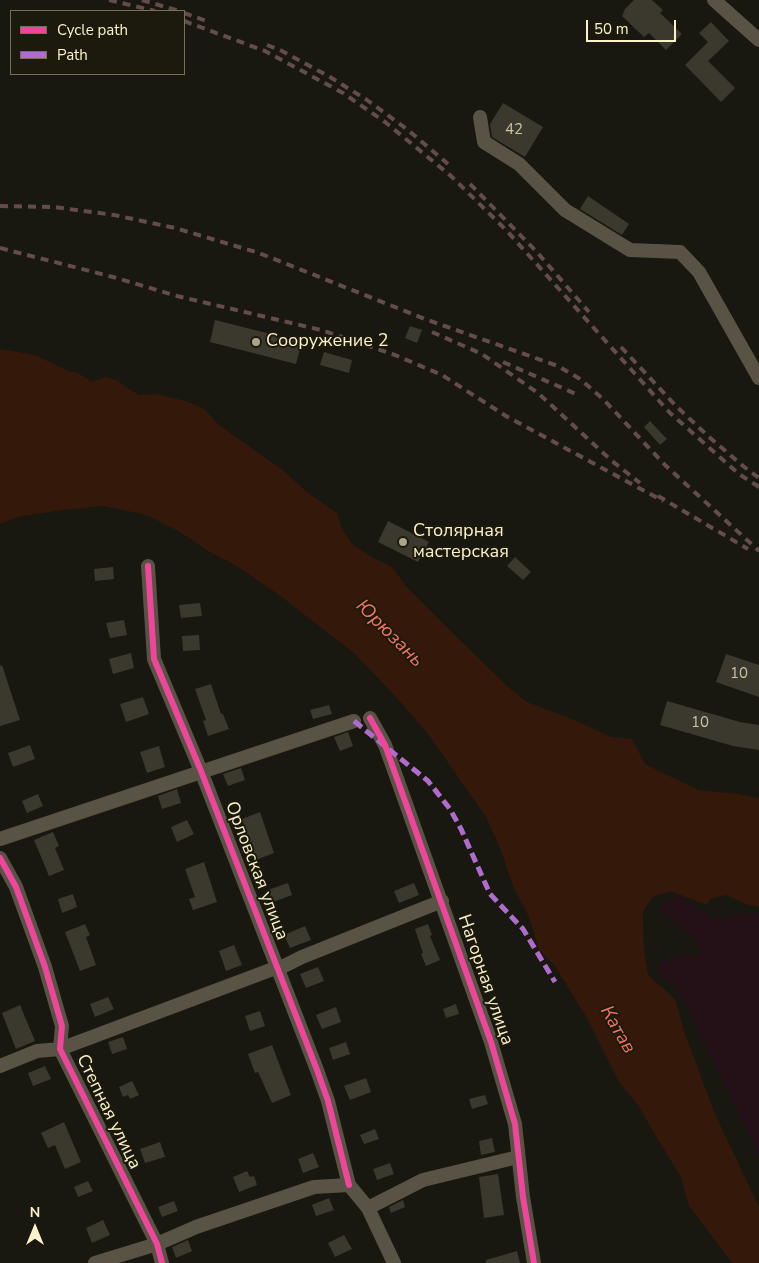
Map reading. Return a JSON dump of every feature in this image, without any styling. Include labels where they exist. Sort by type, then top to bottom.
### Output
[{"type":"street","points":[[714,0],[759,40]]},
{"type":"street","points":[[480,117],[484,142],[519,164],[565,210],[630,250],[680,252],[699,272],[759,378]]},
{"type":"street","name":"Орловская улица","points":[[148,566],[154,659],[201,771],[328,1101],[349,1184]]},
{"type":"street","name":"Нагорная улица","points":[[370,718],[386,745],[491,1042],[515,1124],[523,1197],[534,1263]]},
{"type":"street","points":[[0,839],[354,721]]},
{"type":"street","name":"Степная улица","points":[[0,858],[16,887],[45,967],[62,1026],[60,1049],[156,1244],[162,1263]]},
{"type":"street","points":[[0,1066],[37,1051],[60,1049],[278,969],[302,957],[442,901]]},
{"type":"street","points":[[368,1208],[423,1180],[518,1157]]},
{"type":"street","points":[[95,1263],[156,1244],[196,1227],[314,1187],[349,1184],[368,1208],[394,1263]]},
{"type":"shaded area","points":[[680,895],[713,919],[743,913],[759,913],[759,1155],[679,991],[656,971],[662,960],[702,953],[694,937],[657,909]]},
{"type":"water","points":[[0,349],[35,355],[68,371],[78,373],[92,382],[106,377],[116,380],[139,395],[156,394],[186,401],[204,409],[219,425],[284,471],[307,492],[337,513],[342,529],[353,545],[392,567],[406,586],[457,637],[507,686],[527,702],[579,722],[611,737],[632,739],[645,764],[698,790],[759,798],[759,907],[746,904],[726,895],[710,899],[707,905],[670,891],[653,897],[643,911],[644,950],[648,975],[675,999],[685,1034],[715,1114],[759,1207],[759,1263],[732,1263],[689,1206],[681,1177],[638,1105],[619,1082],[585,1015],[555,966],[539,950],[529,917],[514,888],[486,817],[428,734],[354,653],[279,595],[240,568],[147,515],[103,506],[17,517],[0,524]]},
{"type":"building","points":[[634,0],[652,0],[663,10],[660,13],[682,34],[666,50],[649,33],[644,37],[622,16],[625,9]]},
{"type":"building","points":[[711,22],[729,41],[708,61],[735,88],[721,102],[685,65],[708,42],[699,33]]},
{"type":"building","points":[[503,103],[543,127],[525,157],[492,137],[490,124]]},
{"type":"building","points":[[588,196],[629,224],[622,235],[580,209]]},
{"type":"building","name":"Сооружение 2","points":[[215,320],[302,342],[296,364],[210,342]]},
{"type":"building","points":[[410,326],[422,330],[417,343],[405,338]]},
{"type":"building","points":[[324,352],[352,360],[349,373],[320,365]]},
{"type":"building","points":[[650,421],[667,439],[660,445],[644,427]]},
{"type":"building","name":"Столярная мастерская","points":[[388,521],[429,542],[418,562],[378,542]]},
{"type":"building","points":[[515,557],[531,572],[523,580],[507,566]]},
{"type":"building","points":[[113,567],[114,579],[95,581],[94,569]]},
{"type":"building","points":[[200,603],[202,616],[181,618],[179,605]]},
{"type":"building","points":[[124,620],[127,635],[110,638],[106,623]]},
{"type":"building","points":[[199,635],[200,650],[183,651],[182,636]]},
{"type":"building","points":[[131,653],[134,668],[113,674],[109,659]]},
{"type":"building","points":[[726,654],[759,665],[759,697],[716,682]]},
{"type":"building","points":[[2,665],[20,720],[0,726],[0,666]]},
{"type":"building","points":[[211,684],[221,714],[223,714],[229,729],[208,736],[203,721],[206,720],[195,689]]},
{"type":"building","points":[[143,697],[149,714],[126,722],[120,704]]},
{"type":"building","points":[[667,701],[740,722],[759,725],[759,750],[733,746],[660,725]]},
{"type":"building","points":[[329,705],[332,714],[313,719],[310,710]]},
{"type":"building","points":[[348,732],[353,746],[340,751],[334,737]]},
{"type":"building","points":[[30,745],[35,759],[13,767],[8,753]]},
{"type":"building","points":[[159,746],[165,767],[147,773],[140,752]]},
{"type":"building","points":[[241,768],[245,780],[228,786],[223,774]]},
{"type":"building","points":[[177,789],[181,803],[162,809],[158,796]]},
{"type":"building","points":[[38,794],[43,806],[27,813],[22,801]]},
{"type":"building","points":[[260,812],[274,853],[256,860],[242,819]]},
{"type":"building","points":[[187,820],[194,834],[177,842],[171,827]]},
{"type":"building","points":[[53,832],[59,846],[55,848],[64,870],[49,876],[34,840]]},
{"type":"building","points":[[204,862],[217,902],[193,910],[189,899],[195,897],[185,869]]},
{"type":"building","points":[[288,883],[292,895],[273,902],[268,890]]},
{"type":"building","points":[[414,883],[419,895],[399,903],[394,891]]},
{"type":"building","points":[[73,894],[77,907],[62,913],[58,899]]},
{"type":"building","points":[[85,924],[90,935],[86,937],[96,965],[80,971],[65,932]]},
{"type":"building","points":[[428,924],[432,935],[430,936],[440,960],[426,966],[415,929]]},
{"type":"building","points":[[305,926],[311,940],[290,948],[284,935]]},
{"type":"building","points":[[234,945],[242,965],[226,971],[219,951]]},
{"type":"building","points":[[318,967],[324,981],[306,988],[300,974]]},
{"type":"building","points":[[108,997],[114,1009],[95,1017],[90,1004]]},
{"type":"building","points":[[456,1004],[459,1014],[446,1018],[443,1009]]},
{"type":"building","points":[[20,1005],[35,1041],[16,1049],[2,1013]]},
{"type":"building","points":[[336,1007],[341,1022],[322,1029],[316,1015]]},
{"type":"building","points":[[260,1011],[265,1026],[250,1031],[245,1016]]},
{"type":"building","points":[[123,1037],[127,1049],[112,1054],[108,1042]]},
{"type":"building","points":[[346,1042],[350,1054],[333,1060],[329,1048]]},
{"type":"building","points":[[272,1045],[291,1095],[272,1103],[258,1072],[255,1073],[248,1054]]},
{"type":"building","points":[[45,1066],[51,1079],[33,1086],[28,1073]]},
{"type":"building","points":[[366,1078],[371,1092],[350,1100],[344,1086]]},
{"type":"building","points":[[132,1081],[139,1095],[130,1099],[128,1095],[123,1097],[119,1087]]},
{"type":"building","points":[[485,1095],[488,1104],[472,1109],[469,1099]]},
{"type":"building","points":[[64,1122],[81,1162],[65,1169],[55,1145],[48,1148],[41,1133]]},
{"type":"building","points":[[375,1129],[379,1139],[364,1144],[360,1135]]},
{"type":"building","points":[[492,1138],[495,1152],[481,1155],[479,1141]]},
{"type":"building","points":[[160,1142],[165,1157],[145,1163],[140,1149]]},
{"type":"building","points":[[313,1153],[319,1167],[303,1173],[298,1159]]},
{"type":"building","points":[[390,1163],[394,1174],[377,1180],[373,1169]]},
{"type":"building","points":[[247,1171],[250,1177],[254,1176],[257,1185],[239,1192],[233,1177]]},
{"type":"building","points":[[498,1174],[504,1215],[484,1218],[479,1177]]},
{"type":"building","points":[[88,1181],[93,1191],[78,1197],[74,1187]]},
{"type":"building","points":[[329,1198],[334,1210],[316,1216],[312,1205]]},
{"type":"building","points":[[403,1200],[405,1207],[391,1213],[389,1207]]},
{"type":"building","points":[[174,1201],[178,1211],[162,1217],[158,1207]]},
{"type":"building","points":[[103,1220],[110,1235],[92,1243],[86,1228]]},
{"type":"building","points":[[344,1235],[352,1249],[335,1257],[328,1243]]},
{"type":"building","points":[[188,1240],[192,1251],[176,1258],[172,1247]]},
{"type":"building","points":[[517,1251],[520,1263],[486,1263],[486,1260]]},
{"type":"railway","points":[[109,0],[151,10]]},
{"type":"railway","points":[[142,0],[176,10]]},
{"type":"railway","points":[[185,13],[209,22]]},
{"type":"railway","points":[[185,21],[265,51],[343,93],[385,122],[451,176],[507,231],[670,413],[739,474],[759,487]]},
{"type":"railway","points":[[267,45],[330,77],[367,100],[408,130],[448,164]]},
{"type":"railway","points":[[470,184],[536,251],[589,312]]},
{"type":"railway","points":[[0,206],[54,207],[114,215],[175,228],[259,253],[425,319],[558,366],[580,379],[604,400],[665,465],[759,551]]},
{"type":"railway","points":[[0,248],[113,277],[177,296],[321,330],[395,355],[442,375],[506,416],[663,501]]},
{"type":"railway","points":[[432,332],[482,354],[538,393],[612,461],[640,483]]},
{"type":"railway","points":[[621,347],[676,406],[708,436],[759,478]]},
{"type":"railway","points":[[503,362],[576,394]]},
{"type":"railway","points":[[658,496],[748,549]]},
{"type":"marked path","points":[[354,721],[428,781],[450,809],[490,894],[523,929],[555,982]]},
{"type":"cycle path","points":[[148,566],[154,659],[201,771],[317,1070],[328,1101],[349,1185]]},
{"type":"cycle path","points":[[370,718],[385,745],[491,1042],[515,1124],[523,1197],[534,1263]]},
{"type":"cycle path","points":[[0,858],[16,887],[45,967],[62,1026],[60,1049],[157,1244],[162,1263]]},
{"type":"place","name":"Сооружение 2","points":[[256,342]]},
{"type":"place","name":"Столярная мастерская","points":[[403,542]]},
{"type":"water label","name":"Юрюзань","points":[[389,634]]},
{"type":"water label","name":"Катав","points":[[617,1030]]}]
